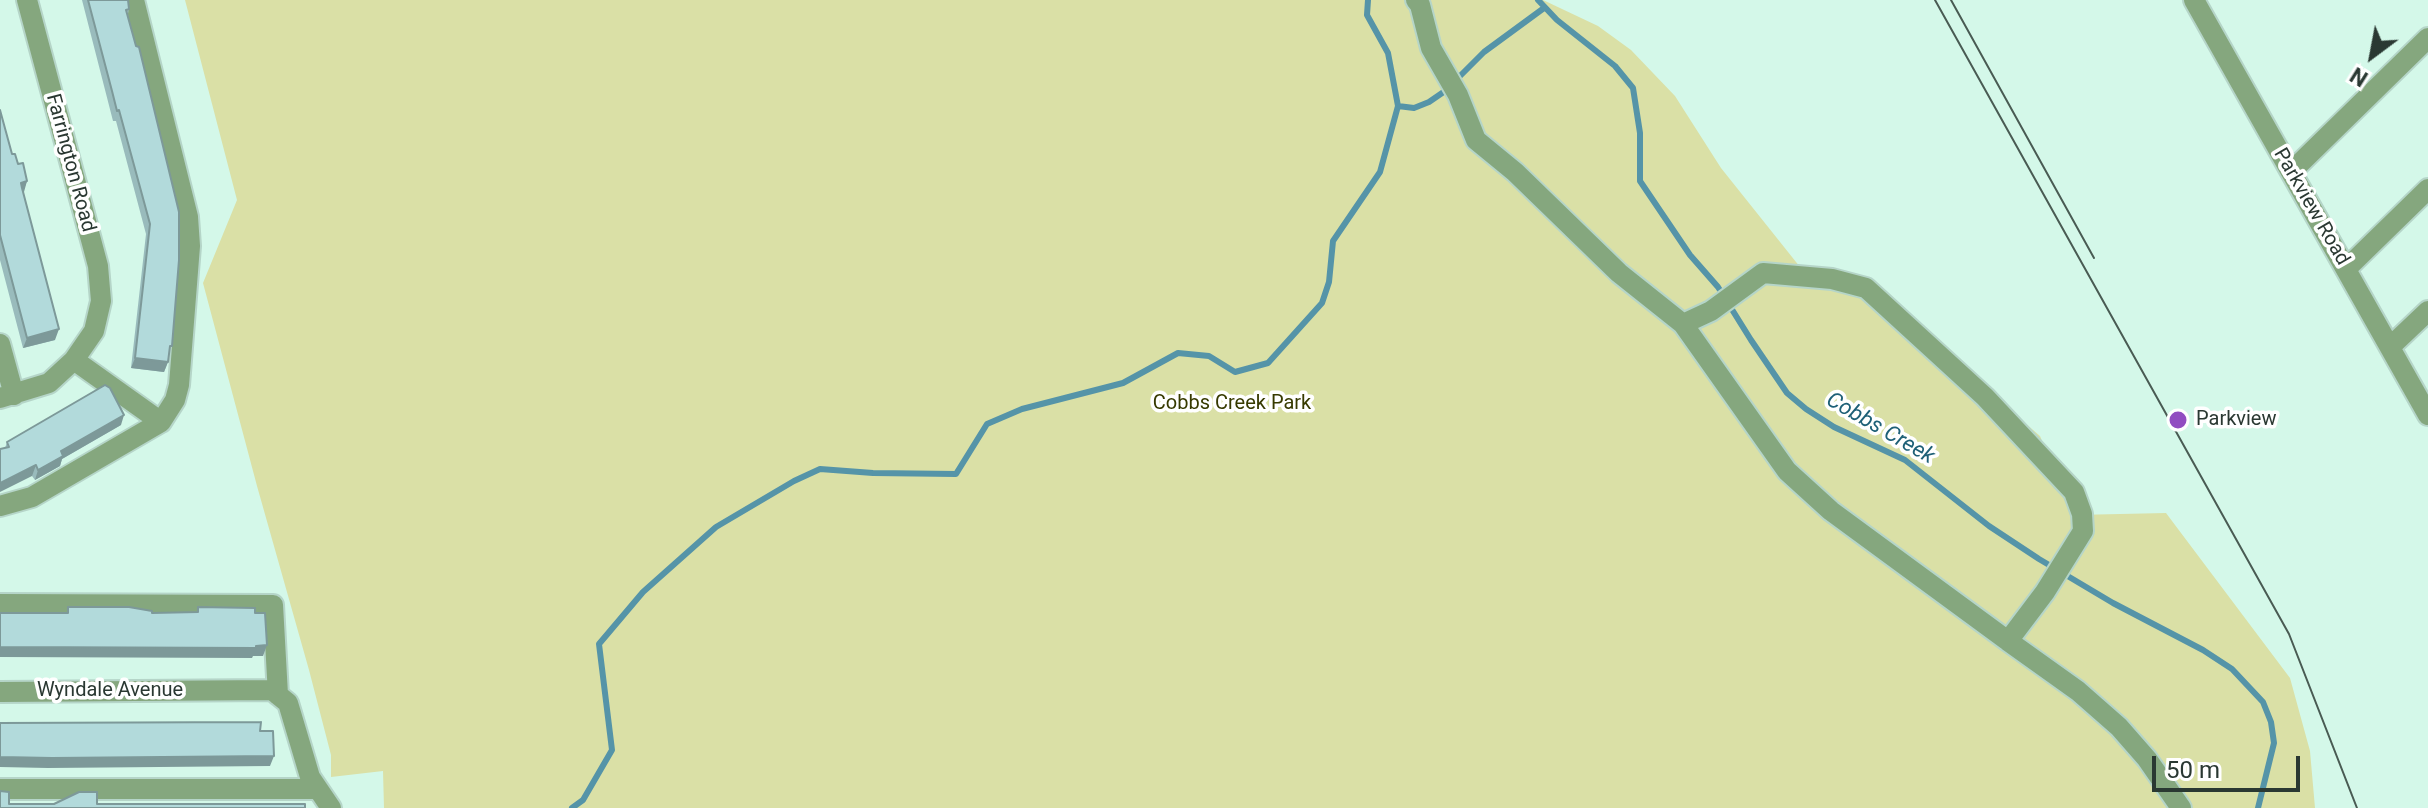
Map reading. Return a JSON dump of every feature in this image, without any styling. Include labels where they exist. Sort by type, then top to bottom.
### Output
[{"type":"street","name":"Farrington Road","points":[[27,0],[98,266],[101,301],[95,327],[74,360]]},
{"type":"street","points":[[0,506],[32,497],[161,422],[175,400],[179,385],[190,246],[188,217],[134,0]]},
{"type":"street","points":[[1416,0],[1431,48],[1458,95],[1476,140],[1515,172],[1619,273],[1683,324],[1787,471],[1831,511],[2078,691],[2119,727],[2147,759],[2181,808]]},
{"type":"street","name":"Parkview Road","points":[[2194,0],[2428,415]]},
{"type":"street","points":[[2291,172],[2428,38]]},
{"type":"street","points":[[2346,269],[2428,189]]},
{"type":"street","points":[[1683,324],[1711,311],[1763,273],[1832,279],[1866,288],[1985,397],[2074,492],[2082,514],[2083,531],[2075,546],[2008,641]]},
{"type":"street","points":[[2390,347],[2428,311]]},
{"type":"street","points":[[0,344],[7,396],[49,383],[74,360],[161,422]]},
{"type":"street","points":[[0,604],[273,605],[278,695],[288,703],[310,777],[331,808]]},
{"type":"street","name":"Wyndale Avenue","points":[[0,692],[272,690],[278,695]]},
{"type":"street","points":[[0,789],[318,789]]},
{"type":"green space","name":"Cobbs Creek Park","points":[[185,0],[1543,0],[1598,26],[1631,50],[1675,96],[1721,168],[1800,267],[1862,281],[2040,436],[2074,515],[2166,513],[2290,678],[2310,751],[2315,808],[384,808],[383,771],[331,777],[331,755],[309,670],[203,283],[237,200]]},
{"type":"building","points":[[88,0],[128,0],[129,9],[126,10],[136,46],[139,47],[179,212],[179,260],[168,362],[135,358],[150,224]]},
{"type":"building","points":[[0,110],[12,154],[15,154],[18,164],[23,163],[27,181],[21,183],[22,188],[59,329],[27,338],[0,235]]},
{"type":"building","points":[[105,385],[110,388],[124,415],[61,451],[63,456],[38,470],[36,465],[0,483],[0,449],[9,447],[7,442]]},
{"type":"building","points":[[68,607],[129,607],[152,613],[198,612],[198,607],[255,608],[255,613],[265,613],[267,645],[256,648],[0,647],[0,613],[68,613]]},
{"type":"building","points":[[261,722],[260,731],[273,731],[274,756],[0,757],[0,723]]},
{"type":"building","points":[[0,791],[9,792],[9,804],[54,804],[79,792],[97,792],[97,804],[305,804],[305,808],[0,808]]},
{"type":"waterway","points":[[572,808],[583,800],[612,750],[599,644],[643,592],[716,527],[820,469],[956,474],[987,424],[1022,409],[1123,383],[1178,353],[1209,356],[1235,372],[1268,363],[1322,303],[1329,282],[1333,241],[1380,172],[1398,106],[1388,53],[1367,15],[1368,0]]},
{"type":"waterway","name":"Cobbs Creek","points":[[1538,0],[1557,20],[1615,66],[1633,88],[1640,133],[1640,181],[1690,255],[1718,287],[1787,393],[1834,427],[1905,460],[1989,526],[2039,559],[2232,669],[2263,702],[2271,722],[2274,743],[2258,808]]},
{"type":"waterway","points":[[1398,106],[1414,108],[1429,102],[1445,91],[1484,52],[1544,8]]},
{"type":"tram line","points":[[1935,0],[2289,634],[2357,808]]},
{"type":"tram line","points":[[1951,0],[2094,258]]},
{"type":"place","name":"Parkview","points":[[2178,420]]}]
